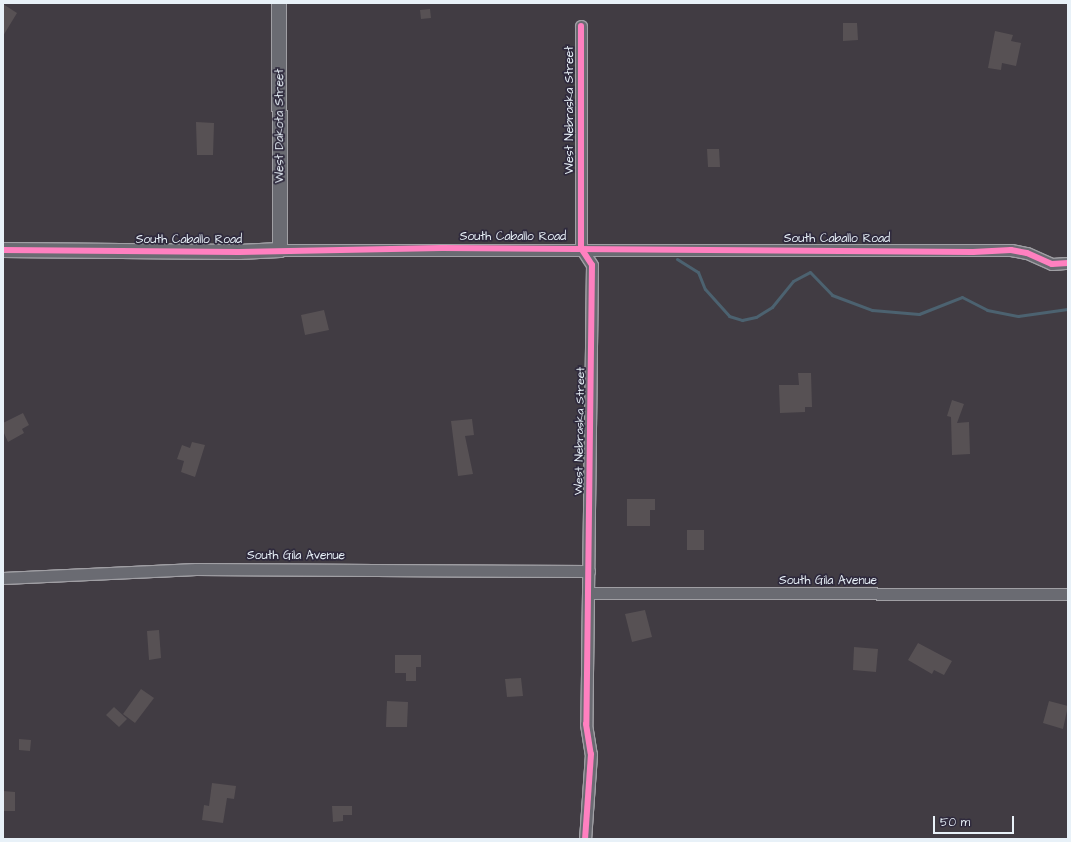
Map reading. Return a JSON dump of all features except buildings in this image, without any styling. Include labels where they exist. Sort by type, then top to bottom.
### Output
[{"type":"street","name":"West Dakota Street","points":[[279,3],[280,250]]},
{"type":"street","name":"West Nebraska Street","points":[[581,26],[581,248],[592,265],[589,593],[586,724],[591,754],[585,839]]},
{"type":"street","name":"South Caballo Road","points":[[3,250],[232,252],[280,250],[581,248],[973,252],[1011,250],[1031,255],[1052,264],[1068,264]]},
{"type":"street","name":"South Gila Avenue","points":[[3,578],[196,569],[589,571]]},
{"type":"street","name":"South Gila Avenue","points":[[589,593],[1068,594]]},
{"type":"waterway","points":[[677,259],[698,272],[705,289],[729,316],[742,320],[756,317],[772,307],[793,281],[810,272],[832,295],[872,310],[919,314],[962,297],[987,310],[1018,316],[1068,309]]},
{"type":"cycle path","points":[[581,26],[581,248],[592,265],[586,724],[591,754],[585,839]]},
{"type":"cycle path","points":[[3,250],[239,252],[442,248],[973,252],[1011,250],[1027,253],[1052,264],[1068,263]]}]
